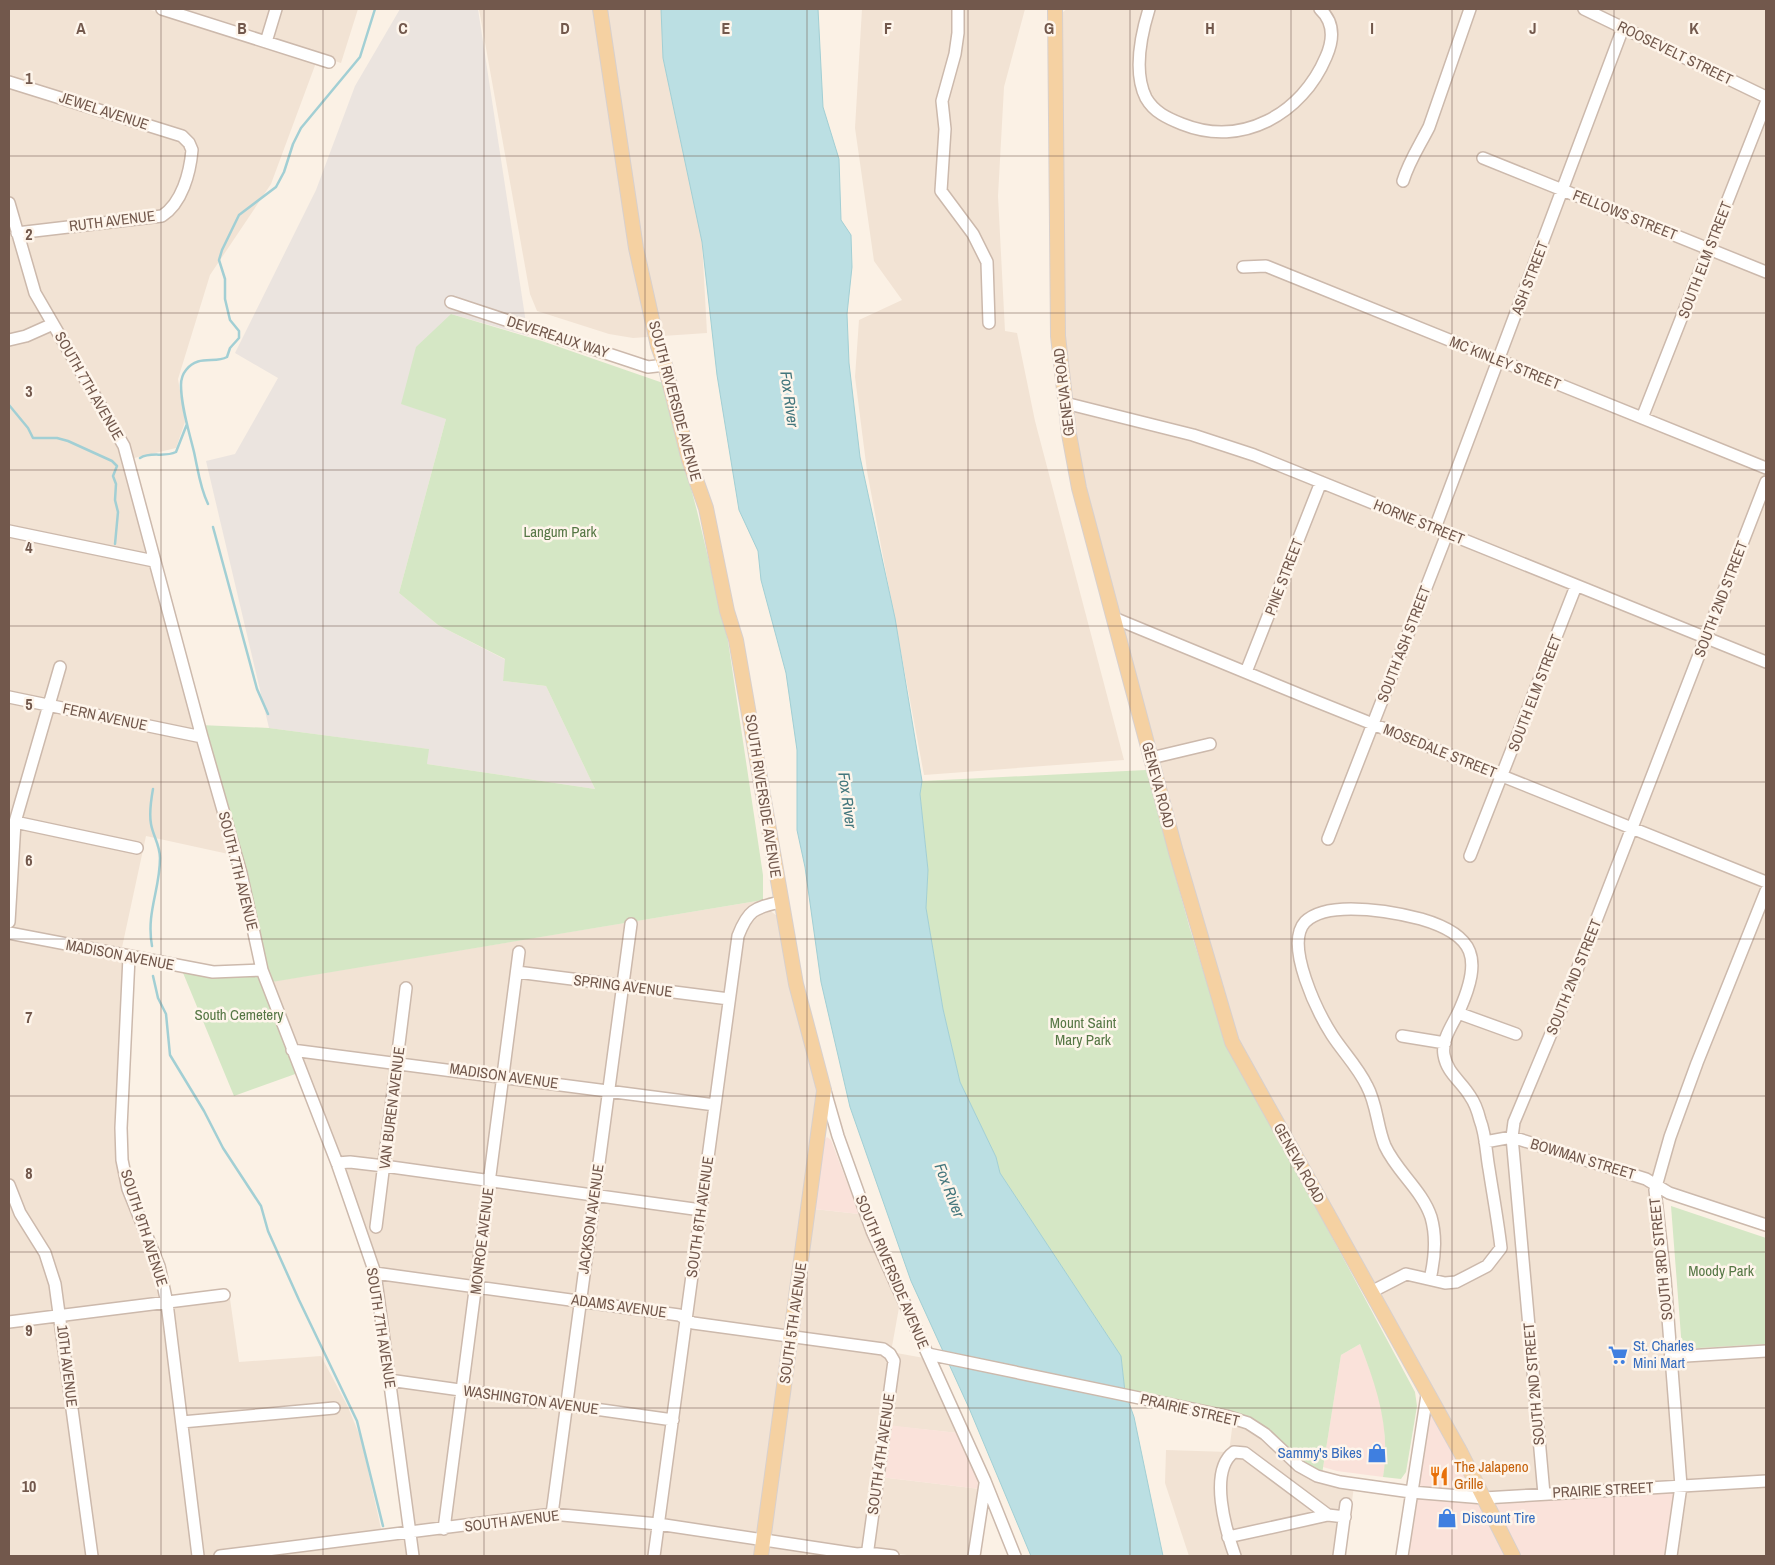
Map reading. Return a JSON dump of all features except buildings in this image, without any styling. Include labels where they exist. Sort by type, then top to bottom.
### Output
[{"type":"main road","name":"SOUTH RIVERSIDE AVENUE","points":[[600,9],[636,248],[658,346],[665,365],[689,460],[706,508],[736,640],[780,902],[798,994],[824,1090]]},
{"type":"main road","name":"GENEVA ROAD","points":[[1057,10],[1058,336],[1070,443],[1079,488],[1176,852],[1232,1042],[1484,1498]]},
{"type":"main road","name":"SOUTH 5TH AVENUE","points":[[761,1556],[824,1090]]},
{"type":"main road","points":[[1484,1498],[1514,1556]]},
{"type":"street","points":[[162,9],[192,13],[266,42],[329,62]]},
{"type":"street","points":[[266,42],[276,9]]},
{"type":"street","points":[[958,9],[958,32],[955,54],[942,101],[945,129],[940,191],[973,234],[987,262],[989,323]]},
{"type":"street","points":[[1149,9],[1142,32],[1140,49],[1141,83],[1145,96],[1157,111],[1167,118],[1194,128],[1218,132],[1251,129],[1266,123],[1280,116],[1308,87],[1319,73],[1332,39],[1332,26],[1327,16],[1320,9]]},
{"type":"street","points":[[1403,181],[1409,161],[1420,146],[1429,128],[1470,9]]},
{"type":"street","name":"ROOSEVELT STREET","points":[[1584,9],[1766,97]]},
{"type":"street","name":"ASH STREET","points":[[1435,528],[1623,28]]},
{"type":"street","name":"JEWEL AVENUE","points":[[9,82],[182,136],[189,142],[192,150]]},
{"type":"street","name":"SOUTH ELM STREET","points":[[1642,418],[1766,102]]},
{"type":"street","name":"RUTH AVENUE","points":[[18,233],[162,216],[173,209],[179,198],[192,150]]},
{"type":"street","name":"FELLOWS STREET","points":[[1483,158],[1766,272]]},
{"type":"street","name":"SOUTH 7TH AVENUE","points":[[9,204],[35,293],[124,446],[240,873],[262,970],[337,1163],[375,1273],[412,1556]]},
{"type":"street","name":"MC KINLEY STREET","points":[[1243,267],[1266,266],[1766,468]]},
{"type":"street","name":"DEVEREAUX WAY","points":[[451,302],[648,367],[665,365]]},
{"type":"street","points":[[9,340],[26,336],[53,324]]},
{"type":"street","name":"HORNE STREET","points":[[1065,402],[1230,446],[1766,662]]},
{"type":"street","name":"PINE STREET","points":[[1246,672],[1321,482]]},
{"type":"street","name":"SOUTH 2ND STREET","points":[[1544,1494],[1512,1137],[1514,1122],[1632,830],[1766,482]]},
{"type":"street","points":[[9,531],[154,561]]},
{"type":"street","name":"SOUTH ASH STREET","points":[[1328,839],[1447,534]]},
{"type":"street","name":"SOUTH ELM STREET","points":[[1470,856],[1576,586]]},
{"type":"street","name":"MOSEDALE STREET","points":[[1114,618],[1632,830],[1766,882]]},
{"type":"street","points":[[9,922],[15,822],[60,667]]},
{"type":"street","name":"FERN AVENUE","points":[[9,697],[202,737]]},
{"type":"street","points":[[1151,758],[1210,744]]},
{"type":"street","points":[[15,822],[137,848]]},
{"type":"street","name":"SOUTH 3RD STREET","points":[[1671,1556],[1680,1486],[1665,1279],[1655,1190],[1670,1137],[1697,1063],[1766,891]]},
{"type":"street","name":"SOUTH 6TH AVENUE","points":[[654,1556],[738,936],[744,920],[755,908],[780,902]]},
{"type":"street","points":[[1371,1292],[1406,1274],[1445,1283],[1456,1282],[1486,1266],[1501,1248],[1481,1122],[1471,1096],[1448,1068],[1444,1055],[1445,1043],[1471,978],[1472,963],[1467,945],[1452,930],[1405,915],[1367,909],[1341,909],[1322,913],[1312,917],[1302,926],[1298,941],[1305,978],[1316,1006],[1333,1037],[1369,1088],[1385,1144],[1395,1164],[1426,1206],[1431,1218],[1435,1253],[1430,1279]]},
{"type":"street","name":"JACKSON AVENUE","points":[[552,1514],[631,924]]},
{"type":"street","name":"MADISON AVENUE","points":[[9,933],[212,972],[262,970]]},
{"type":"street","name":"MONROE AVENUE","points":[[444,1529],[519,952]]},
{"type":"street","name":"SOUTH 9TH AVENUE","points":[[129,957],[121,1128],[122,1160],[128,1188],[159,1266],[166,1303],[198,1556]]},
{"type":"street","name":"SPRING AVENUE","points":[[516,972],[729,1000]]},
{"type":"street","name":"VAN BUREN AVENUE","points":[[376,1227],[406,988]]},
{"type":"street","points":[[1458,1013],[1516,1034]]},
{"type":"street","points":[[1402,1036],[1445,1043]]},
{"type":"street","name":"MADISON AVENUE","points":[[292,1050],[398,1062],[715,1105]]},
{"type":"street","name":"SOUTH RIVERSIDE AVENUE","points":[[824,1090],[838,1136],[872,1231],[985,1482],[1015,1556]]},
{"type":"street","points":[[1485,1142],[1512,1137]]},
{"type":"street","name":"BOWMAN STREET","points":[[1512,1137],[1646,1179],[1669,1193],[1766,1225]]},
{"type":"street","points":[[337,1163],[350,1162],[384,1166],[701,1210]]},
{"type":"street","name":"10TH AVENUE","points":[[9,1186],[20,1213],[45,1253],[56,1284],[92,1556]]},
{"type":"street","name":"ADAMS AVENUE","points":[[375,1273],[680,1315],[693,1323],[883,1349],[890,1354]]},
{"type":"street","points":[[9,1322],[61,1317],[224,1295]]},
{"type":"street","points":[[1670,1356],[1766,1351]]},
{"type":"street","name":"SOUTH 4TH AVENUE","points":[[868,1555],[894,1361],[890,1354]]},
{"type":"street","name":"PRAIRIE STREET","points":[[928,1354],[1226,1416],[1248,1423],[1265,1434],[1299,1466],[1317,1476],[1346,1483],[1411,1492],[1484,1498],[1766,1481]]},
{"type":"street","name":"WASHINGTON AVENUE","points":[[389,1380],[673,1420]]},
{"type":"street","points":[[1402,1556],[1427,1395]]},
{"type":"street","points":[[182,1422],[334,1408]]},
{"type":"street","points":[[1235,1556],[1228,1537],[1221,1497],[1222,1470],[1228,1457],[1240,1451],[1255,1459],[1328,1515]]},
{"type":"street","points":[[974,1556],[985,1482]]},
{"type":"street","points":[[1339,1556],[1346,1504]]},
{"type":"street","name":"SOUTH AVENUE","points":[[220,1556],[410,1534],[552,1514],[658,1524],[857,1554],[893,1556]]},
{"type":"street","points":[[1228,1537],[1328,1515],[1344,1517]]},
{"type":"shaded area","points":[[9,9],[147,9],[317,60],[271,184],[210,275],[178,379],[185,422],[176,448],[130,459],[37,293],[9,195]]},
{"type":"shaded area","points":[[167,9],[274,9],[264,38]]},
{"type":"shaded area","points":[[279,9],[358,9],[341,63],[269,40]]},
{"type":"shaded area","points":[[400,9],[478,9],[528,336],[451,314],[446,419],[399,593],[438,625],[506,660],[503,681],[546,686],[595,789],[427,764],[428,749],[269,728],[206,461],[235,454],[278,378],[235,353],[316,190],[355,86]]},
{"type":"shaded area","points":[[479,9],[661,9],[663,58],[702,242],[707,333],[633,338],[609,334],[537,311],[530,294]]},
{"type":"shaded area","points":[[862,9],[1025,9],[1004,87],[998,196],[1005,331],[1017,333],[1035,421],[1124,760],[924,775],[867,471],[855,377],[859,320],[902,300],[874,261],[855,128]]},
{"type":"shaded area","points":[[1067,9],[1766,9],[1766,878],[1117,615],[1080,462],[1068,399],[1061,334],[1059,15]]},
{"type":"shaded area","points":[[9,218],[40,312],[119,447],[148,556],[9,529]]},
{"type":"shaded area","points":[[9,535],[151,565],[233,855],[146,836],[121,952],[9,929]]},
{"type":"shaded area","points":[[1120,624],[1764,885],[1650,1189],[1677,1482],[1487,1493],[1237,1044]]},
{"type":"shaded area","points":[[763,900],[768,909],[777,916],[793,998],[816,1090],[788,1333],[377,1270],[269,982]]},
{"type":"shaded area","points":[[1766,900],[1766,1221],[1671,1190],[1660,1184],[1673,1138]]},
{"type":"shaded area","points":[[9,935],[127,960],[120,1159],[150,1245],[163,1301],[229,1292],[239,1362],[321,1356],[348,1407],[361,1439],[382,1533],[407,1537],[409,1556],[9,1556]]},
{"type":"shaded area","points":[[827,1137],[831,1140],[859,1214],[814,1209],[823,1142]]},
{"type":"shaded area","points":[[814,1209],[859,1214],[900,1302],[891,1352],[924,1358],[958,1433],[882,1425],[866,1550],[766,1537]]},
{"type":"shaded area","points":[[377,1276],[678,1316],[788,1338],[762,1537],[556,1512],[411,1531]]},
{"type":"shaded area","points":[[1360,1344],[1377,1389],[1384,1424],[1386,1459],[1383,1477],[1337,1471],[1323,1467],[1341,1355]]},
{"type":"shaded area","points":[[1766,1354],[1766,1478],[1683,1483],[1674,1359]]},
{"type":"shaded area","points":[[1428,1400],[1481,1496],[1413,1491]]},
{"type":"shaded area","points":[[1233,1421],[1248,1427],[1292,1463],[1354,1487],[1344,1556],[1189,1556],[1165,1483],[1166,1450],[1229,1452]]},
{"type":"shaded area","points":[[887,1425],[958,1433],[982,1482],[980,1489],[880,1477]]},
{"type":"shaded area","points":[[880,1477],[980,1489],[972,1556],[914,1556],[871,1550]]},
{"type":"shaded area","points":[[1766,1484],[1766,1556],[1674,1556],[1683,1488]]},
{"type":"shaded area","points":[[1678,1489],[1668,1556],[1515,1556],[1489,1501]]},
{"type":"shaded area","points":[[1413,1495],[1483,1500],[1507,1556],[1405,1556]]},
{"type":"shaded area","points":[[555,1518],[761,1541],[759,1556],[415,1556],[412,1536]]},
{"type":"shaded area","points":[[766,1542],[872,1556],[764,1556]]},
{"type":"green space","name":"Langum Park","points":[[451,314],[542,341],[663,383],[697,511],[728,641],[763,875],[763,900],[266,983],[200,725],[269,728],[429,749],[427,764],[595,789],[546,686],[503,681],[505,659],[438,625],[399,593],[446,419],[401,404],[416,347]]},
{"type":"green space","name":"Mount Saint Mary Park","points":[[1146,770],[1190,929],[1223,1034],[1415,1392],[1417,1406],[1406,1472],[1401,1479],[1383,1477],[1385,1460],[1384,1426],[1377,1393],[1360,1344],[1341,1355],[1322,1474],[1300,1462],[1268,1432],[1125,1392],[1121,1356],[1000,1173],[996,1157],[960,1082],[943,1009],[926,908],[928,870],[920,794],[922,781]]},
{"type":"green space","name":"South Cemetery","points":[[181,968],[260,973],[298,1073],[234,1096]]},
{"type":"green space","name":"Moody Park","points":[[1671,1206],[1766,1238],[1766,1344],[1682,1349]]},
{"type":"water","name":"Fox River","points":[[661,9],[818,9],[823,107],[839,159],[841,220],[851,235],[852,267],[847,314],[849,363],[860,457],[895,618],[922,781],[920,794],[928,870],[926,908],[943,1009],[960,1082],[996,1157],[1000,1173],[1121,1356],[1125,1392],[1134,1417],[1163,1556],[1031,1556],[969,1408],[911,1281],[850,1107],[821,982],[805,867],[797,830],[797,750],[786,673],[761,580],[758,551],[739,510],[717,375],[702,242],[663,58]]},
{"type":"waterway","points":[[208,504],[201,485],[182,402],[181,383],[186,370],[191,365],[196,362],[227,357],[230,348],[239,338],[239,331],[230,320],[225,299],[225,279],[219,260],[222,250],[239,215],[276,187],[284,172],[293,144],[301,128],[360,57],[375,9]]},
{"type":"waterway","points":[[9,405],[28,428],[33,438],[57,438],[68,441],[112,461],[117,466],[113,476],[116,484],[115,500],[118,512],[115,544]]},
{"type":"waterway","points":[[140,458],[176,452],[187,424]]},
{"type":"waterway","points":[[213,527],[257,689],[268,714]]},
{"type":"waterway","points":[[152,946],[151,922],[160,858],[150,820],[153,789]]},
{"type":"waterway","points":[[153,976],[158,998],[166,1014],[170,1055],[204,1111],[223,1148],[261,1206],[268,1231],[357,1421],[383,1526]]},
{"type":"place","name":"St. Charles Mini Mart","points":[[1618,1355]]},
{"type":"place","name":"Sammy's Bikes","points":[[1377,1453]]},
{"type":"place","name":"The Jalapeno Grille","points":[[1439,1476]]},
{"type":"place","name":"Discount Tire","points":[[1447,1518]]}]
